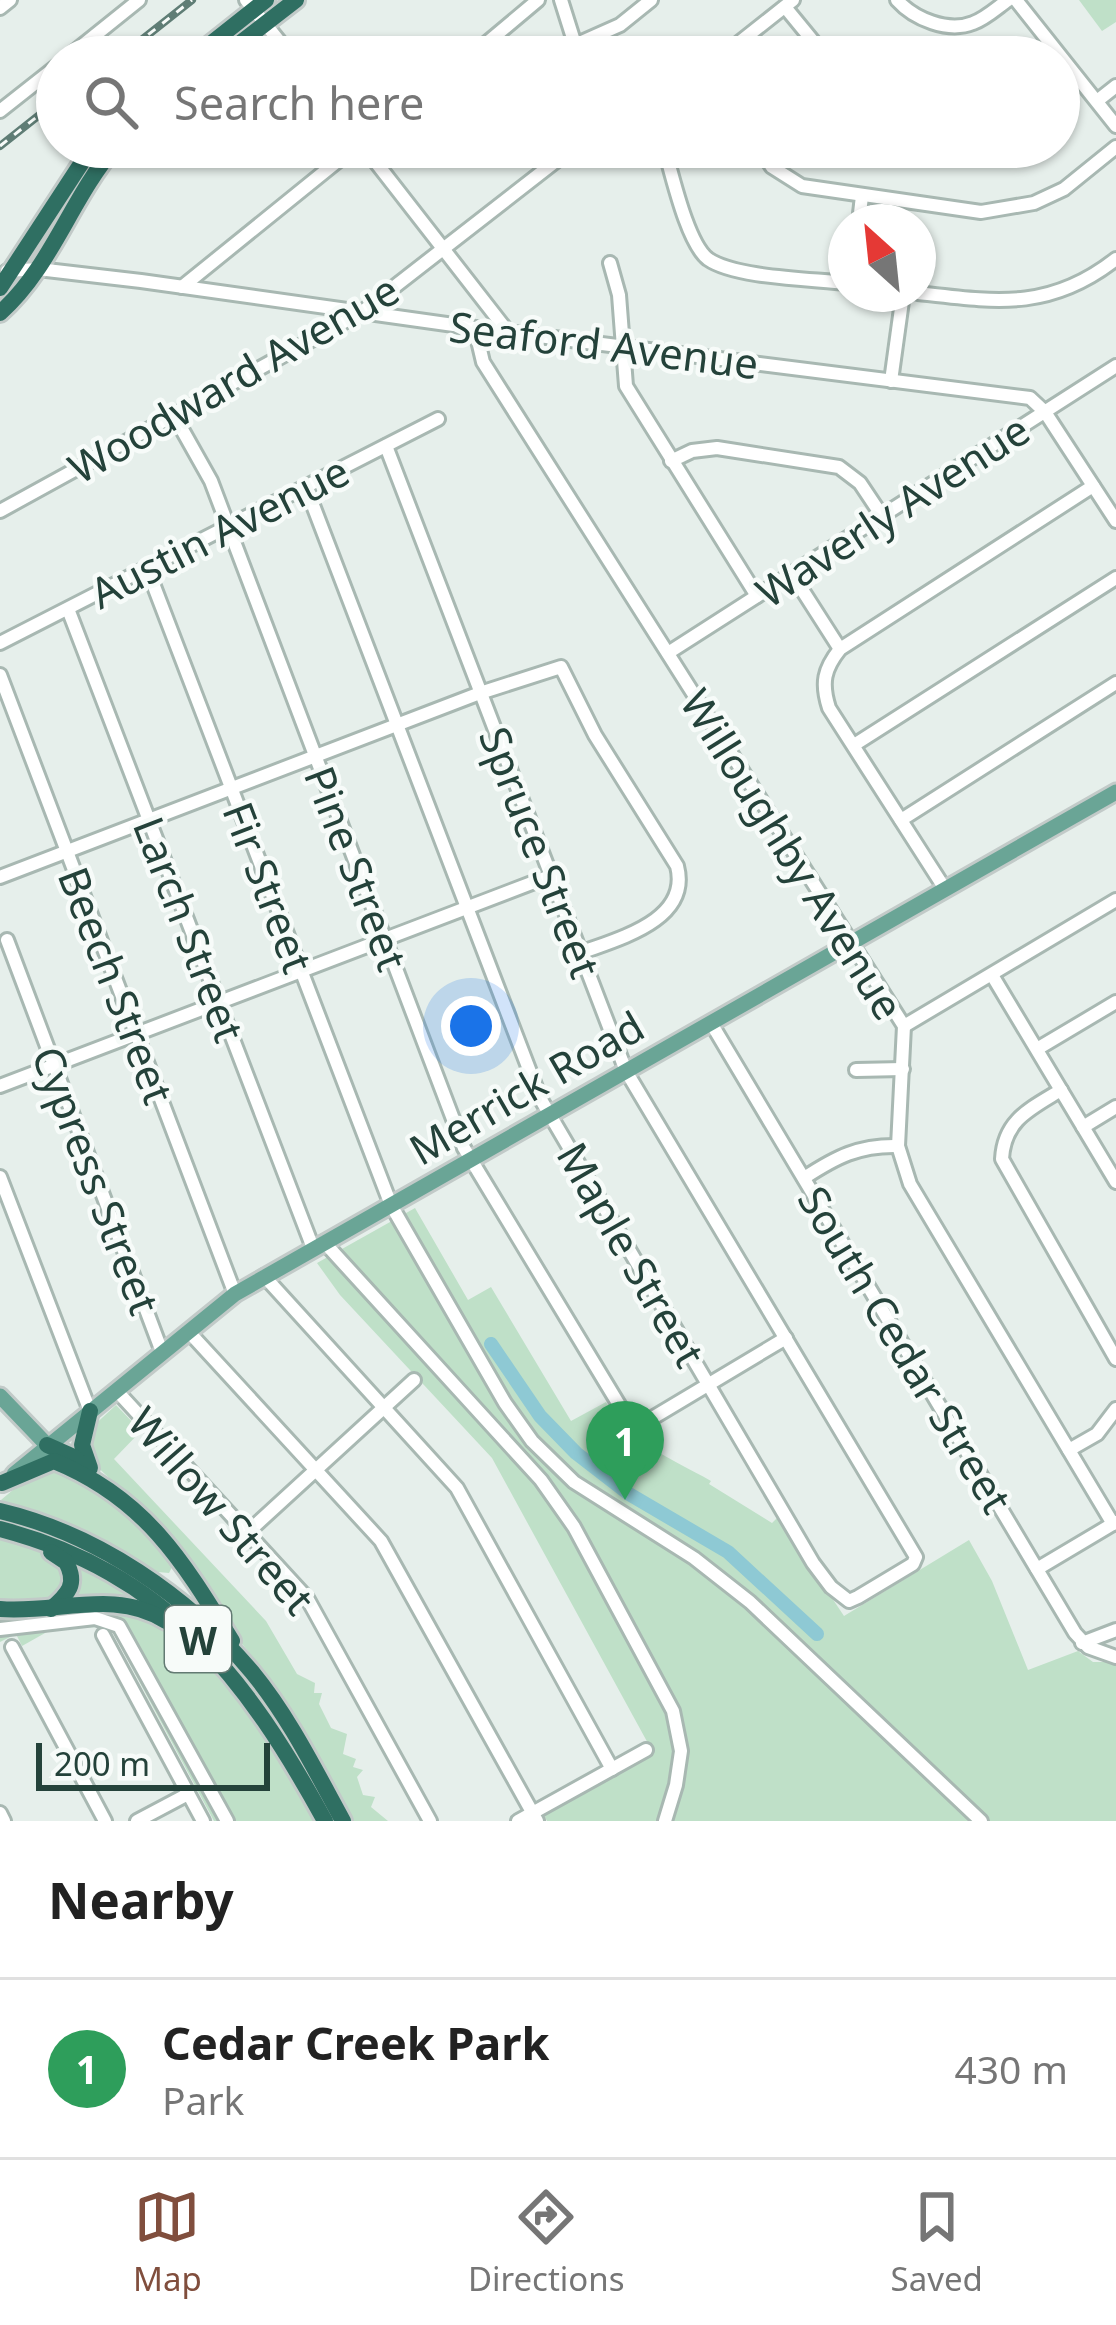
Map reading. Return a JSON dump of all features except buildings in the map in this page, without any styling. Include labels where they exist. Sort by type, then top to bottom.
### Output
[{"type":"highway","points":[[221,36],[258,8],[296,0]]},
{"type":"highway","points":[[237,36],[258,8]]},
{"type":"highway","points":[[0,313],[80,168]]},
{"type":"highway","points":[[0,288],[20,270],[97,168]]},
{"type":"highway","points":[[90,1411],[82,1445],[94,1474]]},
{"type":"highway","points":[[47,1445],[74,1457],[169,1544],[194,1576],[246,1678]]},
{"type":"highway","points":[[1,1484],[54,1461],[113,1494]]},
{"type":"highway","points":[[4,1521],[67,1562],[72,1582],[69,1593],[51,1609]]},
{"type":"highway","name":"W","points":[[4,1521],[64,1534],[158,1586],[221,1640],[325,1821]]},
{"type":"highway","name":"W","points":[[4,1521],[115,1575],[246,1678],[302,1745],[343,1821]]},
{"type":"highway","points":[[64,1534],[169,1577],[177,1570],[169,1544]]},
{"type":"highway","points":[[0,1609],[118,1603],[153,1613],[246,1678]]},
{"type":"main road","name":"Merrick Road","points":[[1,1484],[188,1330],[264,1276],[1116,792]]},
{"type":"main road","points":[[0,1396],[47,1445]]},
{"type":"street","points":[[0,8],[10,0]]},
{"type":"street","points":[[95,36],[139,0]]},
{"type":"street","points":[[495,36],[538,0]]},
{"type":"street","points":[[561,0],[572,36]]},
{"type":"street","points":[[602,36],[651,0]]},
{"type":"street","points":[[897,0],[932,22],[954,26],[974,23],[1012,0],[1038,36]]},
{"type":"street","points":[[747,36],[789,3],[812,36]]},
{"type":"street","points":[[258,8],[277,36]]},
{"type":"street","points":[[0,111],[36,83]]},
{"type":"street","points":[[1097,101],[1116,86]]},
{"type":"street","points":[[1080,87],[1116,126]]},
{"type":"street","points":[[774,168],[802,186],[981,212],[1006,211],[1064,188],[1116,147]]},
{"type":"street","points":[[182,287],[333,168]]},
{"type":"street","points":[[377,168],[508,332]]},
{"type":"street","name":"Woodward Avenue","points":[[0,511],[362,312],[547,168]]},
{"type":"street","points":[[671,168],[695,242],[708,259],[731,268],[828,281]]},
{"type":"street","points":[[861,204],[862,196]]},
{"type":"street","points":[[936,295],[1003,303],[1056,295],[1116,260]]},
{"type":"street","points":[[610,263],[619,295],[626,386],[758,596]]},
{"type":"street","name":"Seaford Avenue","points":[[20,270],[1030,398],[1046,412]]},
{"type":"street","points":[[891,381],[901,312]]},
{"type":"street","name":"Willoughby Avenue","points":[[475,328],[483,362],[904,1026],[898,1146],[910,1184],[1115,1523]]},
{"type":"street","name":"Waverly Avenue","points":[[668,653],[1116,367]]},
{"type":"street","points":[[1046,412],[1116,521]]},
{"type":"street","name":"Pine Street","points":[[175,417],[211,481],[470,1160],[630,1423],[639,1426],[709,1385]]},
{"type":"street","name":"Austin Avenue","points":[[0,644],[438,419]]},
{"type":"street","name":"Spruce Street","points":[[386,446],[626,1071],[916,1557],[913,1564],[858,1597],[842,1598]]},
{"type":"street","points":[[671,461],[717,448],[839,466],[860,483],[882,516]]},
{"type":"street","points":[[946,889],[829,708],[823,689],[827,665],[840,649],[1094,486]]},
{"type":"street","name":"Maple Street","points":[[306,487],[540,1098],[813,1563],[842,1598]]},
{"type":"street","name":"Fir Street","points":[[147,568],[392,1204],[505,1403],[544,1454],[581,1487],[694,1558],[750,1601],[981,1821]]},
{"type":"street","points":[[792,574],[840,649]]},
{"type":"street","points":[[854,746],[1116,578]]},
{"type":"street","name":"Larch Street","points":[[68,609],[218,1002],[319,1245]]},
{"type":"street","points":[[0,877],[480,693],[561,667],[589,724],[681,879],[668,911],[623,937],[580,953]]},
{"type":"street","name":"Beech Street","points":[[0,676],[235,1294]]},
{"type":"street","points":[[902,820],[1116,682]]},
{"type":"street","points":[[0,1086],[550,876]]},
{"type":"street","points":[[904,1026],[1116,900]]},
{"type":"street","name":"Cypress Street","points":[[7,940],[162,1352]]},
{"type":"street","points":[[992,975],[1116,1181]]},
{"type":"street","points":[[1037,1049],[1116,1002]]},
{"type":"street","name":"South Cedar Street","points":[[710,1023],[1082,1643]]},
{"type":"street","points":[[856,1070],[903,1069]]},
{"type":"street","points":[[1061,1090],[1021,1114],[1009,1127],[1002,1159],[1116,1359]]},
{"type":"street","points":[[1083,1126],[1116,1107]]},
{"type":"street","points":[[803,1178],[844,1153],[872,1145],[898,1146]]},
{"type":"street","name":"Willow Street","points":[[0,1177],[90,1411]]},
{"type":"street","points":[[319,1245],[541,1480],[574,1527],[673,1711],[681,1750],[665,1821]]},
{"type":"street","points":[[264,1276],[458,1487],[612,1769]]},
{"type":"street","points":[[188,1330],[381,1540],[534,1817]]},
{"type":"street","points":[[709,1385],[785,1338]]},
{"type":"street","points":[[248,1532],[414,1380]]},
{"type":"street","name":"Willow Street","points":[[116,1390],[307,1598],[430,1821]]},
{"type":"street","points":[[1069,1450],[1097,1434],[1116,1409]]},
{"type":"street","points":[[1037,1569],[1115,1523]]},
{"type":"street","points":[[0,1629],[94,1618],[119,1626],[227,1821]]},
{"type":"street","points":[[1082,1643],[1116,1630]]},
{"type":"street","points":[[103,1635],[203,1821]]},
{"type":"street","points":[[1082,1643],[1116,1657]]},
{"type":"street","points":[[12,1647],[105,1821]]},
{"type":"street","points":[[518,1821],[534,1817],[646,1750]]},
{"type":"street","points":[[137,1821],[188,1793]]},
{"type":"street","points":[[0,1813],[4,1821]]},
{"type":"green space","points":[[1079,0],[1116,0],[1116,22],[1102,31]]},
{"type":"green space","points":[[415,1208],[468,1300],[491,1287],[571,1421],[606,1402],[627,1429],[652,1448],[772,1523],[778,1517],[844,1616],[969,1540],[992,1581],[1028,1670],[1078,1651],[1093,1662],[1116,1662],[1116,1821],[547,1821],[540,1808],[650,1747],[492,1458],[340,1295],[317,1263]]},
{"type":"green space","points":[[116,1405],[141,1431],[114,1459],[266,1621],[297,1674],[315,1683],[314,1693],[322,1693],[319,1704],[331,1728],[347,1734],[343,1754],[356,1759],[353,1767],[363,1770],[357,1777],[363,1795],[375,1797],[371,1807],[388,1821],[353,1821],[275,1685],[235,1635],[196,1566],[90,1460],[90,1429]]},
{"type":"green space","points":[[39,1468],[73,1470],[143,1526],[174,1563],[169,1573],[158,1572],[95,1535],[1,1500]]},
{"type":"green space","points":[[0,1536],[55,1556],[69,1579],[55,1600],[0,1604]]},
{"type":"green space","points":[[79,1567],[125,1590],[152,1608],[63,1605]]},
{"type":"green space","points":[[89,1608],[156,1617],[191,1646],[272,1741],[317,1821],[214,1821],[110,1627],[54,1628],[22,1646],[16,1634],[0,1642],[0,1616]]},
{"type":"waterway","points":[[491,1344],[540,1416],[576,1453],[629,1494],[728,1552],[817,1634]]},
{"type":"railway","points":[[147,36],[192,0]]},
{"type":"railway","points":[[0,146],[36,118]]},
{"type":"place","name":"Cedar Creek Park","points":[[625,1500]]}]
